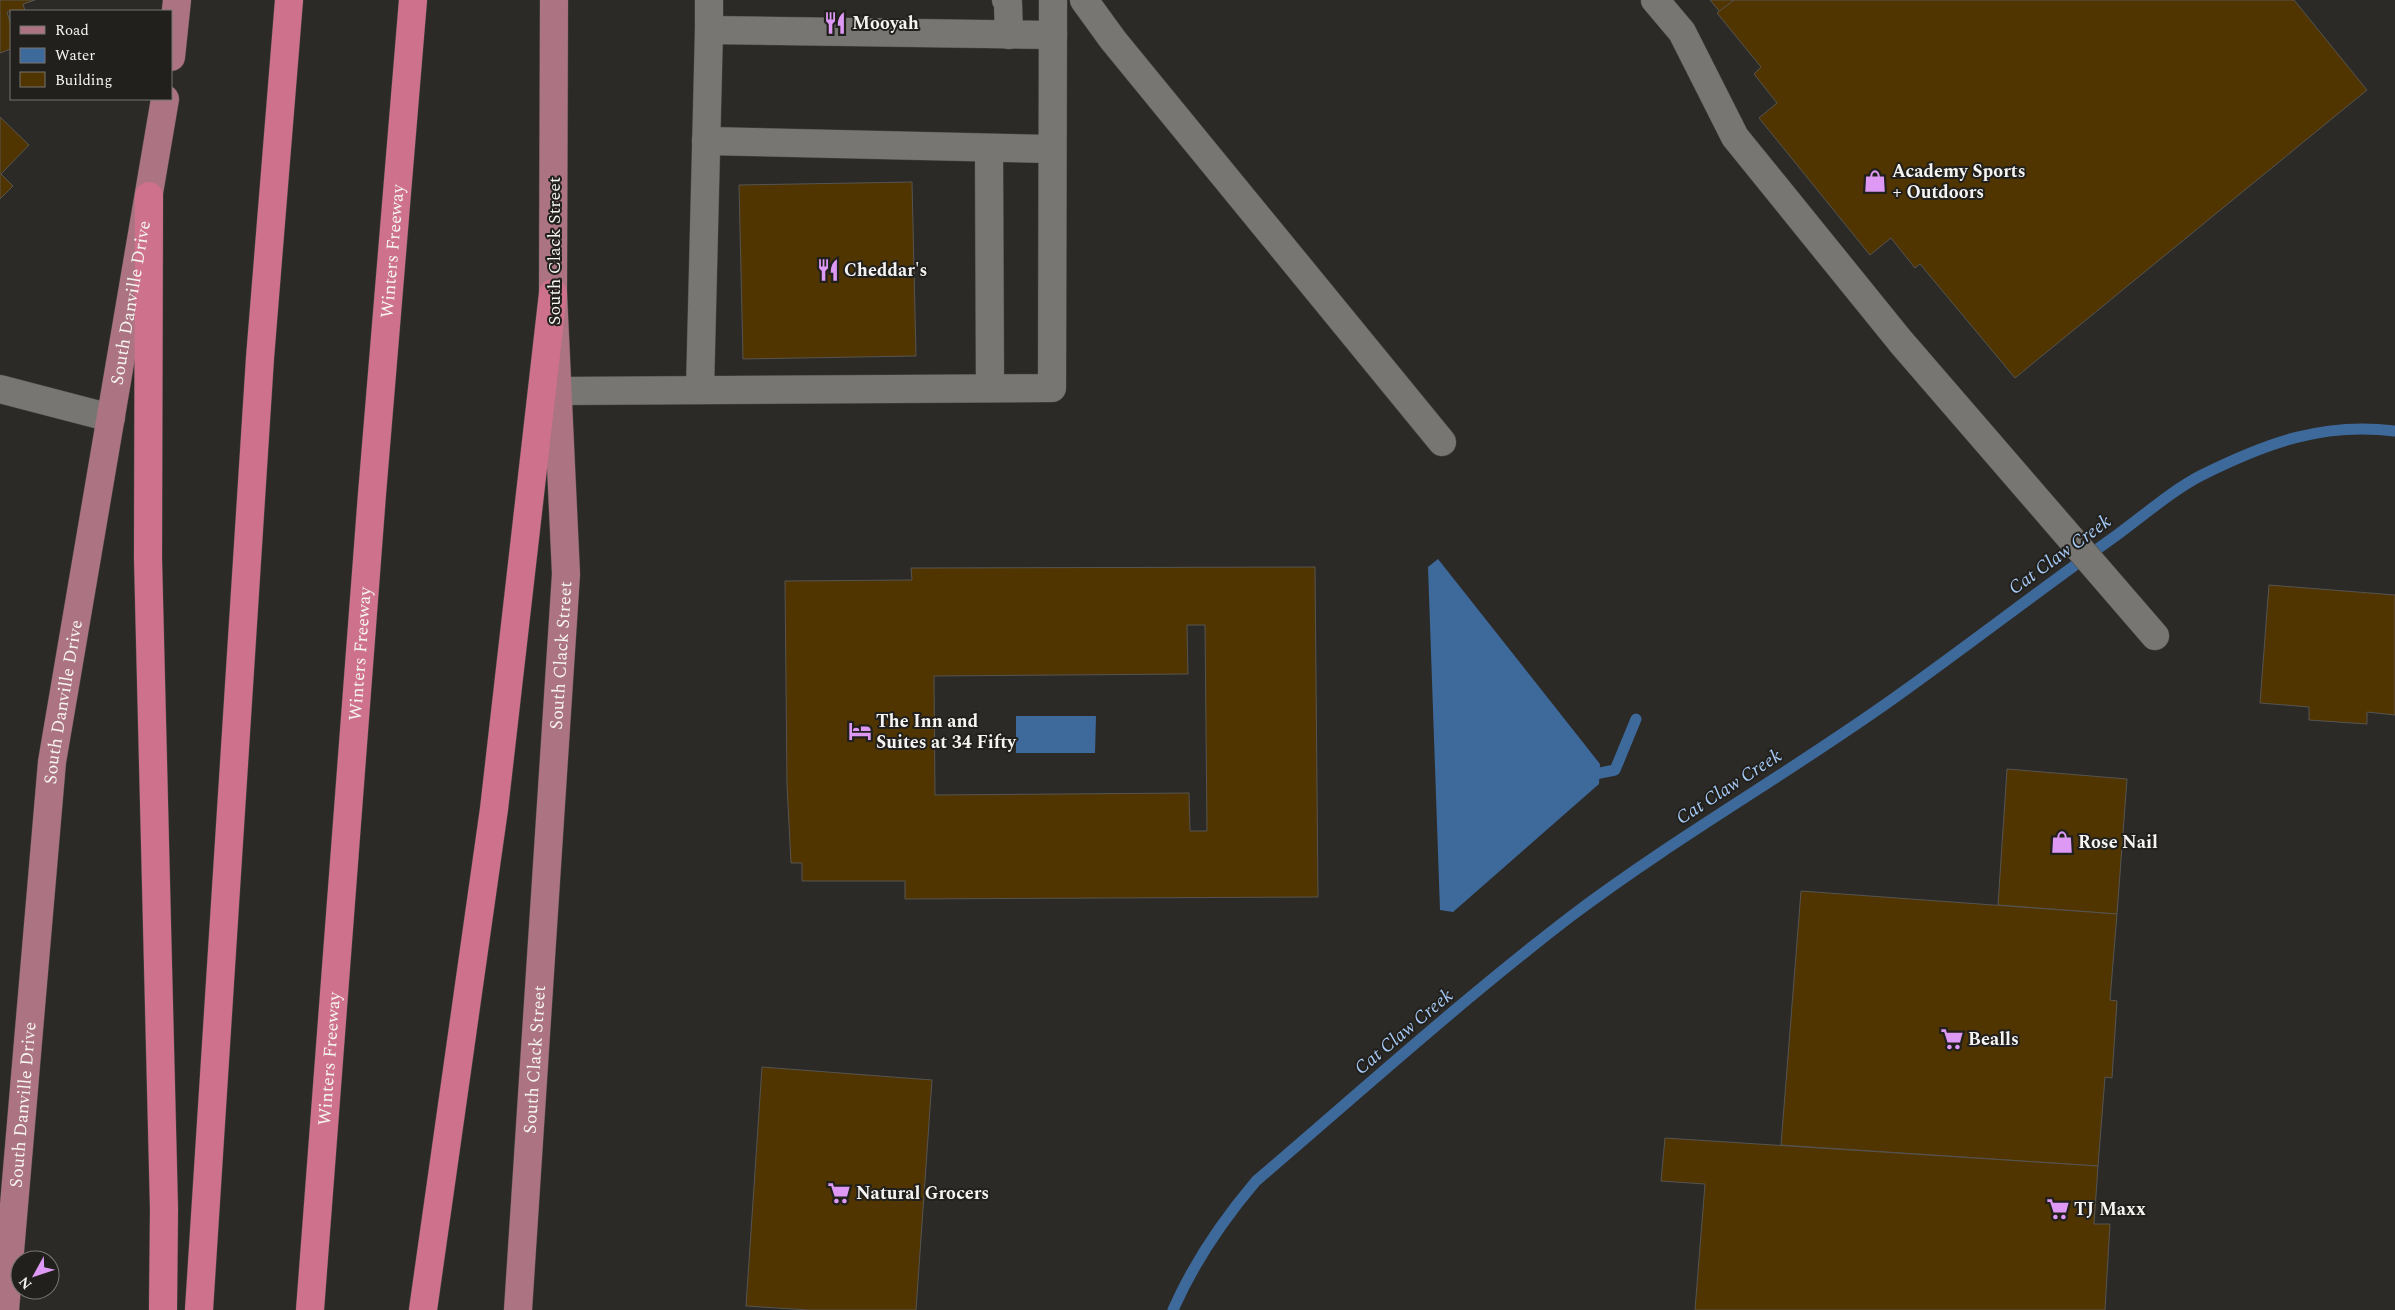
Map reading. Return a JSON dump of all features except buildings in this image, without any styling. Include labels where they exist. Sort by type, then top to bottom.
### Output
[{"type":"highway","points":[[199,1310],[260,358],[289,0]]},
{"type":"highway","name":"Winters Freeway","points":[[310,1310],[372,494],[413,0]]},
{"type":"highway","points":[[149,196],[148,558],[164,1208],[163,1310]]},
{"type":"highway","points":[[422,1310],[494,809],[553,293]]},
{"type":"main road","points":[[172,48],[177,0]]},
{"type":"main road","name":"South Clack Street","points":[[518,1310],[566,574],[553,293],[554,0]]},
{"type":"main road","name":"South Danville Drive","points":[[5,1310],[52,762],[165,100]]},
{"type":"lane","points":[[700,390],[709,0]]},
{"type":"lane","points":[[557,391],[1052,388],[1053,0]]},
{"type":"lane","points":[[1084,0],[1119,47],[1442,442]]},
{"type":"lane","points":[[1655,0],[1682,32],[1735,137],[1901,342],[2147,627]]},
{"type":"lane","points":[[1008,1],[1009,35]]},
{"type":"lane","points":[[709,30],[1053,35]]},
{"type":"lane","points":[[706,141],[1052,149]]},
{"type":"lane","points":[[989,148],[990,388]]},
{"type":"lane","points":[[0,389],[111,418]]},
{"type":"water","points":[[1438,559],[1600,764],[1599,784],[1453,912],[1440,910],[1428,567]]},
{"type":"water","points":[[1016,716],[1096,716],[1095,753],[1016,753]]},
{"type":"waterway","name":"Cat Claw Creek","points":[[1173,1310],[1190,1275],[1210,1242],[1256,1181],[1490,981],[1611,887],[1863,720],[2191,481],[2249,453],[2296,438],[2343,430],[2395,431]]},
{"type":"waterway","points":[[1585,776],[1615,770],[1636,719]]},
{"type":"place","name":"Mooyah","points":[[835,23]]},
{"type":"place","name":"Academy Sports + Outdoors","points":[[1875,181]]},
{"type":"place","name":"Cheddar's","points":[[828,270]]},
{"type":"place","name":"The Inn and Suites at 34 Fifty","points":[[860,731]]},
{"type":"place","name":"Rose Nail","points":[[2062,842]]},
{"type":"place","name":"Bealls","points":[[1952,1039]]},
{"type":"place","name":"Natural Grocers","points":[[839,1193]]},
{"type":"place","name":"TJ Maxx","points":[[2058,1209]]}]
